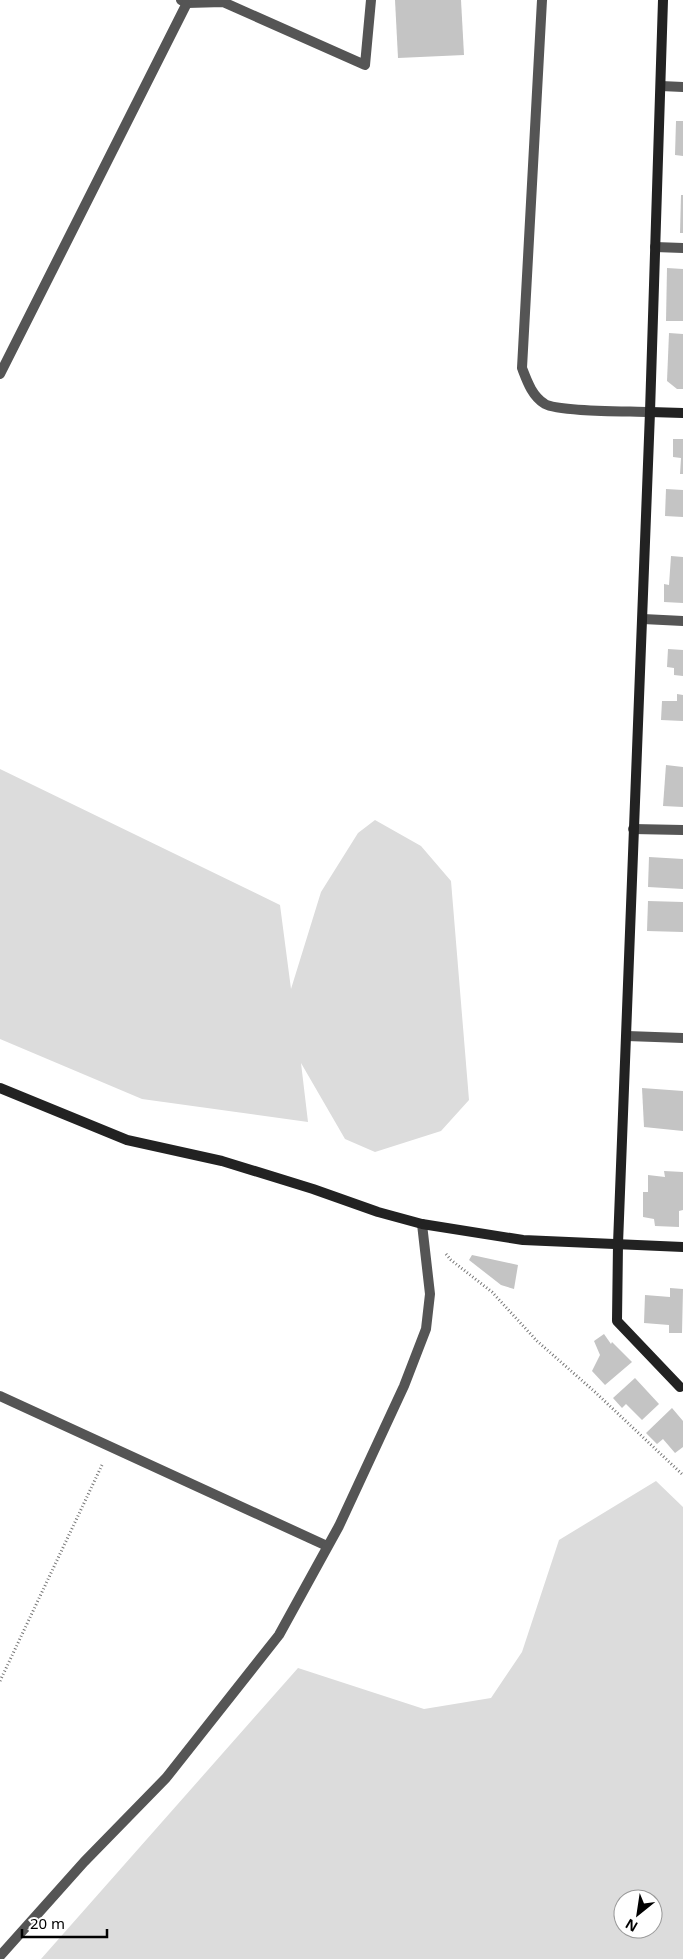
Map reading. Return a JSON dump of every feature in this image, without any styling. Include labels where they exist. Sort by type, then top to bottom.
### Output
[{"type":"street","points":[[0,374],[184,2],[223,2],[365,64],[371,0]]},
{"type":"street","points":[[542,0],[522,368],[535,395],[546,404],[561,408],[683,413]]},
{"type":"street","points":[[663,0],[643,619],[633,829],[618,1244],[617,1321],[682,1389]]},
{"type":"street","points":[[661,86],[683,87]]},
{"type":"street","points":[[655,247],[683,248]]},
{"type":"street","points":[[643,619],[683,621]]},
{"type":"street","points":[[633,829],[683,830]]},
{"type":"street","points":[[627,1036],[683,1038]]},
{"type":"street","points":[[0,1088],[128,1140],[222,1161],[314,1189],[378,1212],[422,1224],[523,1240],[683,1247]]},
{"type":"street","points":[[0,1956],[84,1862],[172,1771],[279,1635],[338,1526],[404,1386],[426,1329],[430,1294],[422,1224]]},
{"type":"street","points":[[0,1396],[327,1546]]},
{"type":"path","points":[[445,1253],[451,1260],[492,1292],[537,1341],[595,1392],[683,1475]]},
{"type":"path","points":[[0,1681],[111,1447]]},
{"type":"shaded area","points":[[0,769],[280,905],[291,989],[321,892],[358,833],[375,820],[421,846],[451,881],[469,1100],[441,1131],[375,1152],[345,1139],[301,1063],[308,1122],[142,1099],[0,1039]]},
{"type":"shaded area","points":[[656,1481],[683,1507],[683,1959],[41,1959],[298,1668],[424,1709],[491,1698],[522,1652],[559,1540]]},
{"type":"building","points":[[395,0],[461,0],[464,55],[398,58]]},
{"type":"building","points":[[676,121],[683,121],[683,156],[675,155]]},
{"type":"building","points":[[681,195],[683,195],[683,233],[680,233]]},
{"type":"building","points":[[667,268],[683,269],[683,321],[666,321]]},
{"type":"building","points":[[669,333],[683,334],[683,389],[677,389],[667,381]]},
{"type":"building","points":[[673,439],[683,439],[683,474],[680,474],[681,458],[673,457]]},
{"type":"building","points":[[666,489],[683,490],[683,517],[665,516]]},
{"type":"building","points":[[671,556],[683,557],[683,603],[664,602],[664,584],[669,585]]},
{"type":"building","points":[[668,649],[683,650],[683,676],[674,675],[674,668],[667,667]]},
{"type":"building","points":[[677,694],[683,695],[683,721],[661,720],[662,701],[677,701]]},
{"type":"building","points":[[666,765],[683,767],[683,807],[663,806]]},
{"type":"building","points":[[649,857],[683,859],[683,889],[648,887]]},
{"type":"building","points":[[648,901],[683,902],[683,932],[647,931]]},
{"type":"building","points":[[642,1088],[683,1091],[683,1131],[644,1127]]},
{"type":"building","points":[[664,1171],[683,1172],[683,1210],[679,1211],[679,1227],[655,1226],[654,1219],[643,1217],[643,1192],[648,1192],[648,1175],[665,1177]]},
{"type":"building","points":[[472,1255],[518,1265],[514,1289],[501,1285],[469,1260]]},
{"type":"building","points":[[670,1288],[683,1289],[682,1333],[669,1333],[669,1325],[644,1323],[645,1295],[670,1297]]},
{"type":"building","points":[[604,1334],[611,1344],[612,1342],[632,1362],[605,1385],[592,1371],[600,1355],[594,1341]]},
{"type":"building","points":[[635,1378],[659,1404],[642,1420],[626,1404],[622,1408],[613,1398]]},
{"type":"building","points":[[672,1408],[683,1421],[683,1447],[675,1453],[663,1439],[657,1444],[646,1433]]}]
